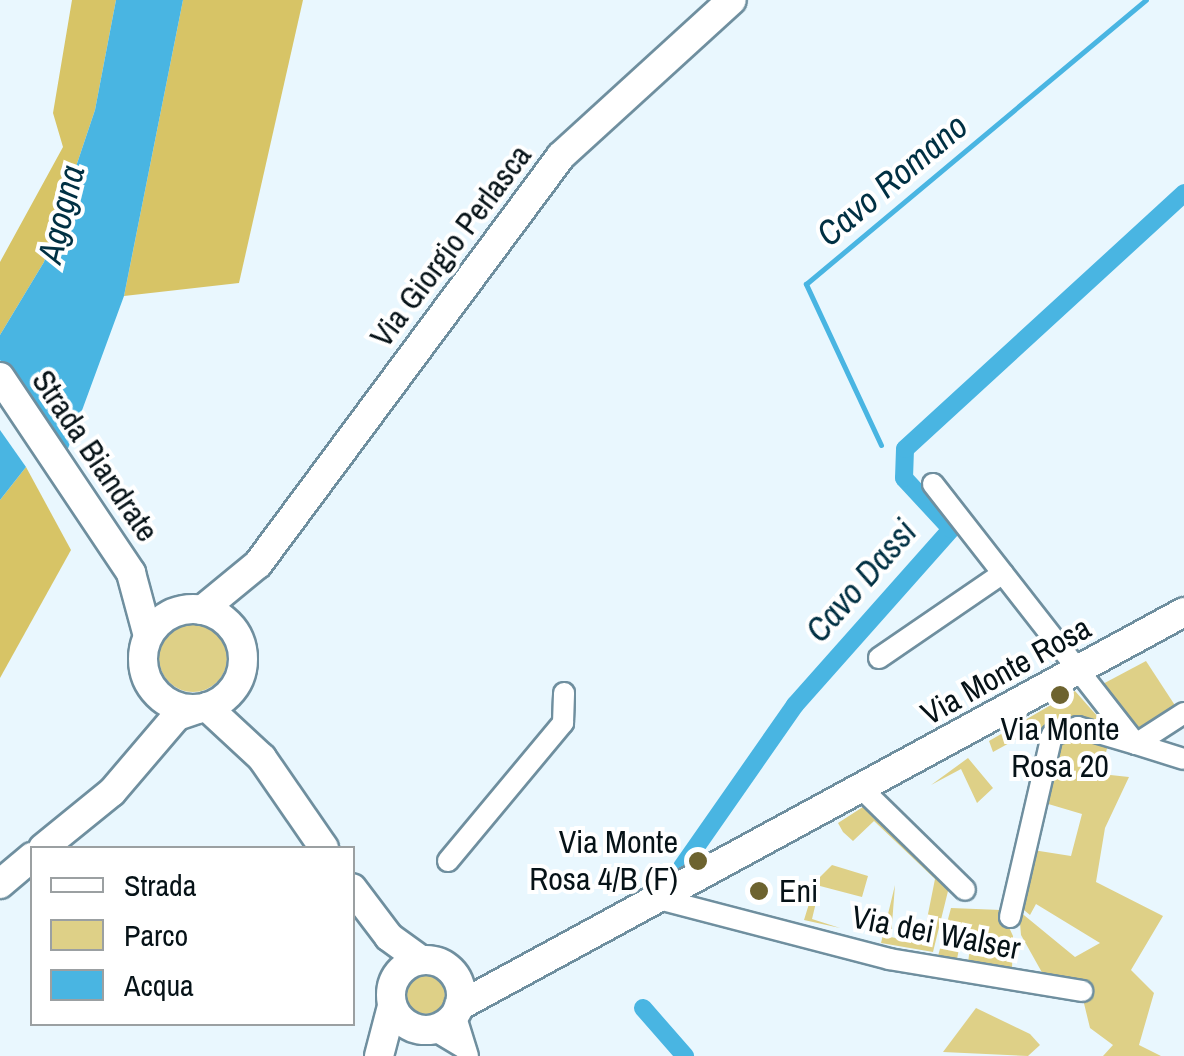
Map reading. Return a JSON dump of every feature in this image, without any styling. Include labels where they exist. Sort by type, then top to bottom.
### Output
[{"type":"main road","name":"Via Giorgio Perlasca","points":[[192,610],[258,564],[562,156],[732,0]]},
{"type":"main road","name":"Strada Biandrate","points":[[0,377],[132,573],[148,636]]},
{"type":"main road","name":"Via Giorgio Perlasca","points":[[238,637],[258,564]]},
{"type":"main road","name":"Strada Biandrate","points":[[132,573],[192,610]]},
{"type":"main road","points":[[135,761],[150,723],[148,636],[192,610],[238,637],[238,681],[262,758]]},
{"type":"main road","name":"Via Monte Rosa","points":[[393,1056],[442,1020],[511,978],[663,900],[1184,612]]},
{"type":"main road","points":[[45,846],[177,716],[202,708],[238,681]]},
{"type":"main road","points":[[149,684],[169,703],[202,708],[262,758],[323,846]]},
{"type":"main road","points":[[0,884],[30,860]]},
{"type":"main road","points":[[358,896],[421,960],[452,972],[511,978]]},
{"type":"main road","points":[[358,896],[392,995],[442,1020],[452,972]]},
{"type":"main road","points":[[379,1056],[392,995],[421,960]]},
{"type":"street","points":[[933,484],[1136,744]]},
{"type":"street","points":[[878,658],[1004,573]]},
{"type":"street","points":[[448,861],[562,724],[564,693]]},
{"type":"street","points":[[1136,744],[1184,713]]},
{"type":"street","points":[[1010,917],[1052,735],[1078,726],[1184,759]]},
{"type":"street","points":[[862,790],[965,890]]},
{"type":"street","name":"Via dei Walser","points":[[663,900],[889,958],[1082,991]]},
{"type":"street","points":[[442,1020],[465,1052]]},
{"type":"green space","points":[[193,624],[217,634],[227,658],[217,682],[193,692],[169,682],[159,658],[169,634]]},
{"type":"green space","points":[[1146,661],[1178,710],[1139,730],[1099,686]]},
{"type":"green space","points":[[1075,691],[1106,726],[1054,719],[1032,772],[1040,741],[1033,730],[993,752],[989,741]]},
{"type":"green space","points":[[1074,733],[1108,744],[1101,774],[1129,777],[1105,828],[1096,882],[1163,916],[1131,970],[1154,993],[1139,1045],[1161,1056],[1103,1056],[1113,1045],[1090,1028],[1081,991],[1049,985],[1021,935],[1019,911],[1075,957],[1100,943],[1036,904],[1030,915],[1019,906],[1033,850],[1071,856],[1082,814],[1045,803],[1057,744]]},
{"type":"green space","points":[[968,758],[993,788],[977,803],[961,769],[931,785]]},
{"type":"green space","points":[[866,805],[949,887],[933,952],[881,943],[895,885],[891,937],[922,944],[935,879],[874,821],[853,841],[843,832],[838,823]]},
{"type":"green space","points":[[832,865],[868,876],[862,897],[820,886],[812,919],[840,928],[804,920],[816,881]]},
{"type":"green space","points":[[951,908],[1001,910],[1013,936],[1012,969],[1023,976],[968,963],[970,947],[960,944],[957,959],[938,956]]},
{"type":"green space","points":[[426,976],[439,982],[445,995],[439,1008],[426,1014],[413,1008],[407,995],[413,982]]},
{"type":"green space","points":[[976,1008],[1030,1034],[1040,1045],[1028,1056],[943,1052]]},
{"type":"shaded area","points":[[72,0],[116,0],[95,110],[44,262],[0,335],[0,262],[63,147],[53,113]]},
{"type":"shaded area","points":[[183,0],[303,0],[239,283],[124,296]]},
{"type":"shaded area","points":[[26,467],[71,550],[0,678],[0,500]]},
{"type":"water","name":"Agogna","points":[[116,0],[183,0],[124,296],[66,454],[0,360],[0,335],[44,262],[95,110]]},
{"type":"water","points":[[0,430],[26,467],[0,500]]},
{"type":"waterway","name":"Cavo Romano","points":[[881,445],[806,284],[1146,0]]},
{"type":"waterway","name":"Cavo Dassi","points":[[682,867],[795,705],[951,529],[904,478],[905,449],[1184,193]]},
{"type":"waterway","name":"Cavo Dassi","points":[[643,1008],[685,1056]]},
{"type":"place","name":"Via Monte Rosa 20","points":[[1060,695]]},
{"type":"place","name":"Via Monte Rosa 4/B (F)","points":[[698,861]]},
{"type":"place","name":"Eni","points":[[759,891]]}]
